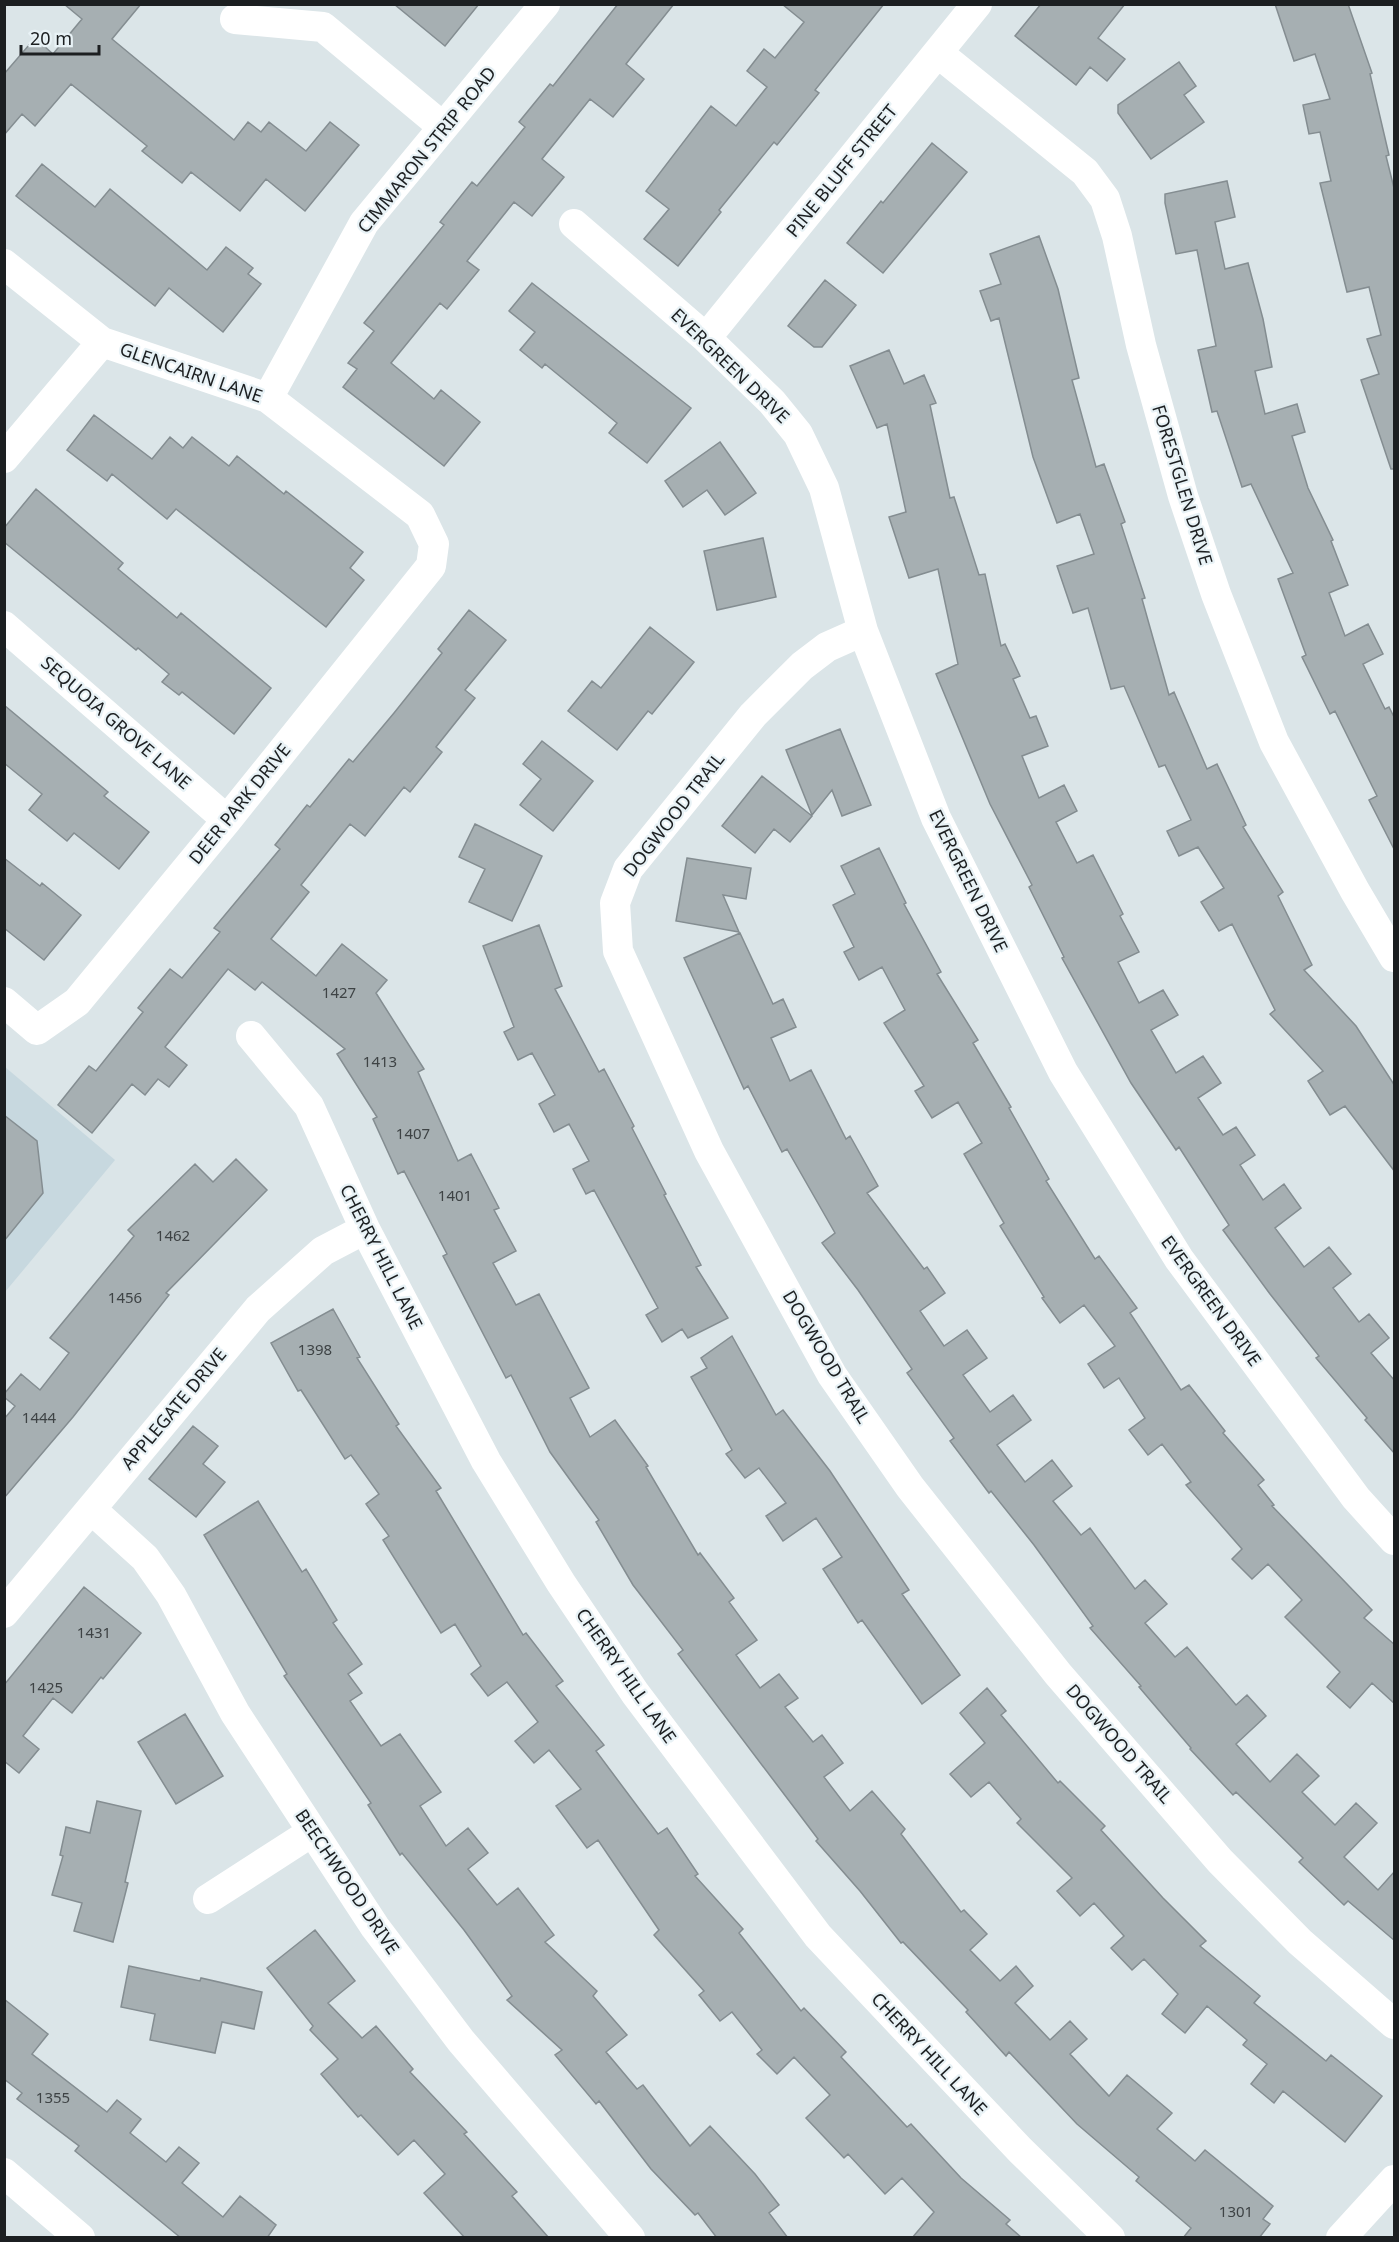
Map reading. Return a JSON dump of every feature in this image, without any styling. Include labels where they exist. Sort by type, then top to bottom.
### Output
[{"type":"street","name":"CIMMARON STRIP ROAD","points":[[268,398],[364,223],[545,4]]},
{"type":"street","name":"PINE BLUFF STREET","points":[[706,338],[977,4]]},
{"type":"street","points":[[235,19],[323,27],[443,127]]},
{"type":"street","name":"FORESTGLEN DRIVE","points":[[938,53],[1085,172],[1105,199],[1117,236],[1141,345],[1180,485],[1216,594],[1274,742],[1355,891],[1395,957]]},
{"type":"street","name":"EVERGREEN DRIVE","points":[[574,224],[706,338],[772,402],[798,434],[824,488],[863,631],[936,818],[1064,1072],[1179,1259],[1356,1498],[1395,1540]]},
{"type":"street","name":"GLENCAIRN LANE","points":[[4,264],[102,342],[268,398],[420,515],[434,544],[431,566]]},
{"type":"street","points":[[4,458],[102,342]]},
{"type":"street","name":"DEER PARK DRIVE","points":[[4,1002],[37,1030],[77,1002],[431,566]]},
{"type":"street","name":"SEQUOIA GROVE LANE","points":[[4,626],[227,820]]},
{"type":"street","name":"DOGWOOD TRAIL","points":[[863,631],[827,647],[802,666],[753,715],[628,869],[615,903],[618,951],[708,1151],[832,1375],[910,1487],[1058,1674],[1221,1861],[1300,1942],[1395,2024]]},
{"type":"street","name":"CHERRY HILL LANE","points":[[251,1036],[309,1106],[365,1229],[486,1461],[561,1582],[635,1693],[818,1936],[1020,2150],[1110,2238]]},
{"type":"street","name":"APPLEGATE DRIVE","points":[[4,1613],[258,1309],[323,1251],[365,1229]]},
{"type":"street","name":"BEECHWOOD DRIVE","points":[[91,1509],[145,1558],[171,1595],[235,1713],[375,1927],[461,2041],[630,2238]]},
{"type":"street","points":[[208,1899],[312,1832]]},
{"type":"street","points":[[4,2173],[80,2238]]},
{"type":"street","points":[[1341,2238],[1395,2180]]},
{"type":"shaded area","points":[[5,1067],[115,1160],[5,1292]]},
{"type":"building","points":[[64,4],[141,4],[112,39],[234,140],[248,122],[261,132],[269,122],[306,151],[330,122],[359,145],[305,211],[266,179],[240,211],[191,172],[182,183],[142,151],[147,146],[71,84],[35,126],[22,114],[4,135],[4,74],[35,38],[53,54],[82,19]]},
{"type":"building","points":[[394,4],[479,4],[445,46]]},
{"type":"building","points":[[618,4],[674,4],[626,64],[644,79],[613,117],[590,99],[542,159],[564,177],[532,216],[514,202],[467,261],[479,270],[447,309],[440,303],[391,363],[434,399],[441,390],[480,422],[444,466],[343,387],[357,369],[348,363],[374,331],[364,323],[444,225],[440,222],[472,182],[477,186],[525,127],[519,122],[550,84],[553,86]]},
{"type":"building","points":[[782,4],[884,4],[815,90],[819,93],[777,145],[774,142],[719,210],[721,212],[678,266],[644,239],[669,209],[646,191],[711,106],[736,126],[767,87],[747,71],[764,49],[775,58],[804,22]]},
{"type":"building","points":[[1041,4],[1125,4],[1098,38],[1125,59],[1107,81],[1090,67],[1076,85],[1015,36]]},
{"type":"building","points":[[1275,4],[1348,4],[1372,73],[1370,74],[1395,192],[1395,469],[1391,469],[1361,380],[1379,374],[1367,339],[1381,335],[1369,287],[1347,292],[1320,183],[1331,181],[1320,132],[1309,134],[1303,105],[1330,99],[1315,54],[1294,61]]},
{"type":"building","points":[[1179,62],[1196,86],[1184,95],[1204,122],[1151,159],[1118,113],[1118,105]]},
{"type":"building","points":[[932,143],[967,172],[883,273],[847,243]]},
{"type":"building","points":[[42,164],[95,207],[110,189],[207,270],[226,247],[253,268],[248,274],[261,284],[223,332],[169,288],[155,306],[16,196]]},
{"type":"building","points":[[1227,181],[1235,217],[1215,222],[1225,269],[1248,263],[1263,319],[1272,367],[1255,371],[1265,414],[1297,404],[1305,432],[1292,436],[1308,488],[1333,540],[1331,541],[1348,585],[1329,593],[1345,636],[1368,624],[1383,654],[1363,664],[1385,709],[1389,707],[1395,719],[1395,851],[1369,800],[1377,796],[1335,711],[1330,714],[1302,657],[1306,655],[1278,579],[1293,573],[1251,484],[1242,487],[1217,411],[1212,412],[1198,350],[1216,346],[1197,250],[1176,254],[1165,194]]},
{"type":"building","points":[[1039,236],[1058,289],[1079,378],[1072,380],[1096,467],[1104,464],[1125,522],[1121,524],[1145,598],[1142,599],[1169,695],[1174,692],[1207,769],[1217,764],[1246,825],[1243,827],[1283,892],[1278,896],[1312,965],[1304,970],[1356,1026],[1395,1086],[1395,1172],[1345,1106],[1330,1115],[1308,1081],[1323,1071],[1270,1014],[1275,1010],[1232,924],[1219,931],[1201,902],[1224,888],[1198,847],[1179,856],[1167,831],[1191,820],[1165,765],[1159,767],[1124,686],[1111,689],[1088,608],[1073,613],[1057,566],[1094,554],[1080,514],[1057,523],[1033,457],[999,318],[991,321],[980,291],[1001,284],[990,254]]},
{"type":"building","points":[[825,280],[856,305],[822,347],[814,347],[788,326]]},
{"type":"building","points":[[532,283],[691,408],[647,463],[609,433],[617,423],[545,364],[542,368],[520,350],[535,332],[509,311]]},
{"type":"building","points":[[889,350],[904,384],[924,375],[936,403],[930,405],[950,498],[954,497],[979,575],[985,574],[1001,646],[1005,644],[1020,676],[1013,679],[1030,718],[1036,716],[1048,746],[1022,756],[1039,798],[1064,785],[1077,811],[1056,822],[1077,863],[1093,855],[1123,914],[1120,916],[1139,952],[1118,962],[1139,1003],[1163,990],[1178,1015],[1151,1030],[1176,1073],[1203,1056],[1221,1083],[1198,1098],[1223,1135],[1236,1127],[1255,1155],[1240,1165],[1263,1200],[1284,1184],[1301,1208],[1275,1228],[1304,1267],[1329,1247],[1351,1274],[1333,1288],[1359,1322],[1369,1314],[1389,1338],[1371,1353],[1395,1381],[1395,1454],[1316,1358],[1319,1356],[1223,1230],[1229,1225],[1179,1147],[1176,1150],[1131,1083],[1062,958],[1064,957],[1029,887],[1032,885],[990,804],[936,674],[958,664],[938,569],[909,578],[889,517],[906,512],[887,424],[877,428],[850,366]]},
{"type":"building","points":[[94,415],[152,459],[170,437],[183,448],[192,437],[229,466],[237,456],[284,494],[286,491],[363,552],[350,568],[364,580],[326,627],[176,509],[167,519],[112,474],[107,481],[67,450]]},
{"type":"building","points":[[720,442],[756,493],[725,515],[707,490],[683,507],[665,481]]},
{"type":"building","points":[[36,489],[123,563],[118,569],[177,618],[181,613],[271,688],[234,734],[182,692],[179,695],[162,682],[169,674],[138,648],[136,650],[4,542],[4,528]]},
{"type":"building","points":[[763,538],[776,597],[717,610],[704,551]]},
{"type":"building","points":[[469,610],[506,640],[465,690],[475,698],[436,747],[442,752],[410,792],[404,787],[365,836],[350,824],[301,885],[309,892],[271,939],[316,976],[342,944],[387,980],[376,993],[424,1069],[418,1072],[458,1161],[471,1154],[499,1208],[494,1210],[516,1251],[493,1263],[516,1305],[539,1294],[589,1388],[570,1398],[590,1437],[615,1420],[648,1466],[646,1467],[698,1555],[700,1553],[734,1598],[729,1602],[757,1640],[736,1655],[760,1688],[779,1674],[798,1698],[785,1707],[813,1742],[822,1735],[843,1763],[824,1777],[850,1811],[872,1791],[905,1829],[901,1834],[961,1912],[964,1910],[987,1934],[970,1950],[1000,1981],[1016,1966],[1033,1986],[1015,2003],[1050,2040],[1070,2021],[1087,2039],[1070,2054],[1109,2096],[1127,2075],[1172,2113],[1157,2129],[1195,2161],[1205,2150],[1273,2206],[1263,2219],[1270,2224],[1259,2238],[1183,2238],[1191,2228],[1136,2181],[1139,2177],[1077,2124],[1009,2052],[1006,2056],[966,2012],[968,2010],[903,1942],[901,1943],[816,1841],[818,1839],[678,1654],[683,1650],[633,1585],[596,1522],[599,1520],[550,1452],[511,1375],[506,1378],[443,1256],[447,1254],[404,1171],[398,1174],[373,1119],[377,1117],[337,1054],[345,1049],[262,982],[255,990],[228,969],[165,1047],[187,1065],[169,1087],[158,1079],[145,1095],[132,1084],[92,1133],[58,1105],[89,1066],[96,1071],[143,1012],[138,1008],[170,969],[182,978],[220,932],[214,928],[280,849],[275,845],[307,805],[310,807],[349,759],[353,762],[394,713],[442,653],[438,649]]},
{"type":"building","points":[[650,627],[694,662],[652,714],[648,711],[617,750],[568,711],[592,681],[601,688]]},
{"type":"building","points":[[4,705],[108,792],[104,796],[149,832],[119,869],[74,833],[67,841],[29,810],[42,794],[4,763]]},
{"type":"building","points":[[840,729],[871,805],[842,816],[832,790],[812,815],[786,750]]},
{"type":"building","points":[[542,741],[593,781],[553,831],[520,805],[541,779],[523,764]]},
{"type":"building","points":[[762,776],[812,816],[790,842],[774,829],[755,853],[722,826]]},
{"type":"building","points":[[475,824],[542,856],[512,921],[469,902],[485,869],[459,857]]},
{"type":"building","points":[[879,848],[906,903],[904,904],[941,972],[937,974],[978,1040],[973,1043],[1011,1107],[1009,1108],[1049,1179],[1046,1181],[1095,1259],[1099,1256],[1137,1308],[1130,1313],[1181,1390],[1189,1385],[1225,1431],[1223,1433],[1264,1480],[1258,1485],[1274,1505],[1272,1506],[1372,1610],[1364,1618],[1395,1645],[1395,1704],[1372,1683],[1350,1708],[1327,1687],[1340,1672],[1285,1617],[1302,1600],[1268,1564],[1252,1579],[1232,1559],[1242,1549],[1186,1485],[1191,1482],[1162,1444],[1148,1455],[1129,1430],[1145,1418],[1119,1378],[1104,1388],[1088,1364],[1115,1346],[1084,1305],[1060,1323],[1042,1298],[1044,1297],[1000,1226],[1004,1223],[964,1154],[982,1143],[958,1102],[932,1118],[915,1091],[924,1086],[884,1023],[905,1010],[882,967],[859,980],[844,952],[854,947],[833,905],[855,894],[841,866]]},
{"type":"building","points":[[4,858],[40,886],[42,883],[81,915],[44,960],[4,928]]},
{"type":"building","points":[[687,858],[751,868],[746,899],[723,895],[739,932],[676,921]]},
{"type":"building","points":[[539,925],[562,986],[555,989],[599,1072],[604,1069],[634,1126],[632,1128],[666,1194],[664,1195],[701,1265],[696,1267],[728,1318],[688,1338],[682,1329],[662,1342],[646,1315],[658,1308],[594,1190],[586,1194],[573,1169],[589,1161],[569,1124],[554,1132],[539,1104],[555,1095],[532,1053],[518,1060],[504,1032],[514,1027],[483,946]]},
{"type":"building","points":[[740,933],[773,1004],[783,999],[796,1027],[771,1038],[790,1081],[811,1070],[846,1139],[850,1136],[878,1186],[867,1193],[945,1293],[920,1311],[944,1346],[967,1330],[987,1358],[963,1375],[990,1412],[1013,1395],[1031,1420],[997,1445],[1025,1482],[1052,1460],[1072,1486],[1053,1501],[1081,1535],[1090,1528],[1135,1589],[1145,1580],[1167,1604],[1145,1623],[1175,1657],[1187,1647],[1236,1705],[1247,1695],[1266,1716],[1236,1744],[1270,1782],[1297,1754],[1319,1776],[1302,1792],[1335,1825],[1356,1803],[1377,1823],[1344,1857],[1378,1890],[1395,1871],[1395,1941],[1348,1901],[1344,1905],[1299,1862],[1303,1858],[1236,1792],[1233,1795],[1190,1749],[1139,1687],[1141,1686],[1090,1628],[1093,1626],[1034,1545],[991,1491],[989,1493],[950,1441],[954,1438],[907,1373],[912,1369],[858,1290],[822,1243],[835,1233],[787,1149],[782,1152],[748,1086],[744,1089],[684,958]]},
{"type":"building","points":[[4,1115],[37,1141],[43,1193],[4,1241]]},
{"type":"building","points":[[236,1159],[267,1190],[166,1293],[169,1295],[73,1417],[4,1498],[4,1419],[15,1406],[4,1397],[4,1394],[21,1374],[40,1390],[69,1353],[50,1338],[134,1236],[128,1230],[195,1164],[213,1182]]},
{"type":"building","points":[[333,1309],[360,1357],[357,1358],[399,1424],[396,1426],[441,1488],[436,1491],[523,1635],[526,1633],[563,1681],[556,1686],[604,1745],[596,1751],[658,1834],[667,1828],[698,1874],[695,1876],[743,1929],[739,1933],[801,2011],[804,2008],[846,2052],[841,2057],[907,2127],[911,2124],[961,2178],[1010,2220],[1006,2224],[1022,2238],[912,2238],[934,2212],[902,2178],[885,2194],[848,2154],[844,2158],[806,2118],[830,2095],[794,2057],[777,2074],[757,2054],[762,2050],[732,2012],[720,2021],[699,1995],[704,1991],[654,1935],[659,1930],[598,1840],[587,1848],[556,1806],[581,1789],[549,1750],[534,1763],[515,1741],[538,1722],[507,1682],[488,1696],[471,1674],[481,1666],[455,1624],[441,1633],[383,1540],[389,1536],[366,1504],[379,1494],[351,1455],[345,1459],[301,1390],[298,1391],[271,1343]]},
{"type":"building","points":[[732,1336],[776,1415],[783,1410],[830,1471],[909,1590],[902,1594],[960,1675],[922,1704],[862,1620],[858,1623],[823,1569],[842,1557],[816,1518],[783,1541],[766,1516],[786,1503],[759,1468],[745,1478],[726,1454],[732,1450],[691,1377],[707,1368],[701,1358]]},
{"type":"building","points":[[193,1426],[218,1446],[203,1464],[225,1482],[196,1517],[149,1479]]},
{"type":"building","points":[[258,1501],[302,1572],[306,1569],[337,1620],[333,1623],[362,1664],[348,1674],[362,1693],[350,1701],[381,1746],[400,1734],[441,1792],[420,1806],[446,1846],[468,1828],[488,1853],[468,1869],[497,1905],[518,1888],[554,1935],[545,1942],[597,1991],[593,1996],[627,2035],[606,2052],[637,2089],[643,2085],[690,2146],[710,2126],[755,2174],[779,2205],[769,2213],[788,2238],[717,2238],[698,2213],[695,2215],[651,2169],[599,2101],[596,2104],[555,2055],[562,2050],[507,2000],[512,1996],[464,1930],[402,1853],[400,1855],[368,1805],[371,1803],[284,1676],[287,1674],[204,1535]]},
{"type":"building","points":[[84,1587],[141,1633],[72,1713],[53,1698],[23,1736],[39,1749],[19,1773],[4,1761],[4,1685]]},
{"type":"building","points":[[987,1688],[1006,1711],[1001,1715],[1058,1783],[1060,1781],[1105,1826],[1101,1830],[1206,1941],[1200,1946],[1260,1996],[1254,2003],[1326,2061],[1331,2055],[1382,2096],[1345,2142],[1283,2091],[1274,2103],[1251,2084],[1267,2064],[1243,2045],[1247,2040],[1207,2006],[1185,2033],[1162,2014],[1178,1994],[1144,1959],[1132,1970],[1111,1948],[1124,1936],[1094,1903],[1080,1916],[1057,1891],[1072,1878],[1017,1823],[1021,1819],[989,1782],[971,1797],[950,1774],[985,1743],[960,1713]]},
{"type":"building","points":[[185,1714],[223,1776],[176,1804],[138,1742]]},
{"type":"building","points":[[97,1801],[141,1811],[125,1882],[128,1883],[113,1942],[74,1931],[82,1903],[52,1895],[63,1856],[60,1855],[66,1827],[90,1833]]},
{"type":"building","points":[[315,1930],[355,1981],[328,2003],[362,2038],[376,2026],[413,2069],[410,2072],[467,2132],[464,2134],[517,2192],[512,2196],[549,2238],[465,2238],[424,2193],[445,2174],[414,2140],[398,2155],[361,2115],[358,2117],[321,2074],[338,2059],[310,2030],[313,2026],[267,1968]]},
{"type":"building","points":[[129,1966],[200,1981],[201,1978],[262,1992],[254,2029],[222,2022],[215,2053],[150,2040],[155,2014],[121,2007]]},
{"type":"building","points":[[4,1999],[48,2034],[32,2054],[107,2112],[117,2100],[141,2119],[130,2133],[166,2162],[179,2147],[199,2163],[182,2183],[223,2217],[240,2196],[276,2225],[267,2238],[181,2238],[75,2151],[79,2146],[17,2099],[22,2093],[4,2079]]}]
